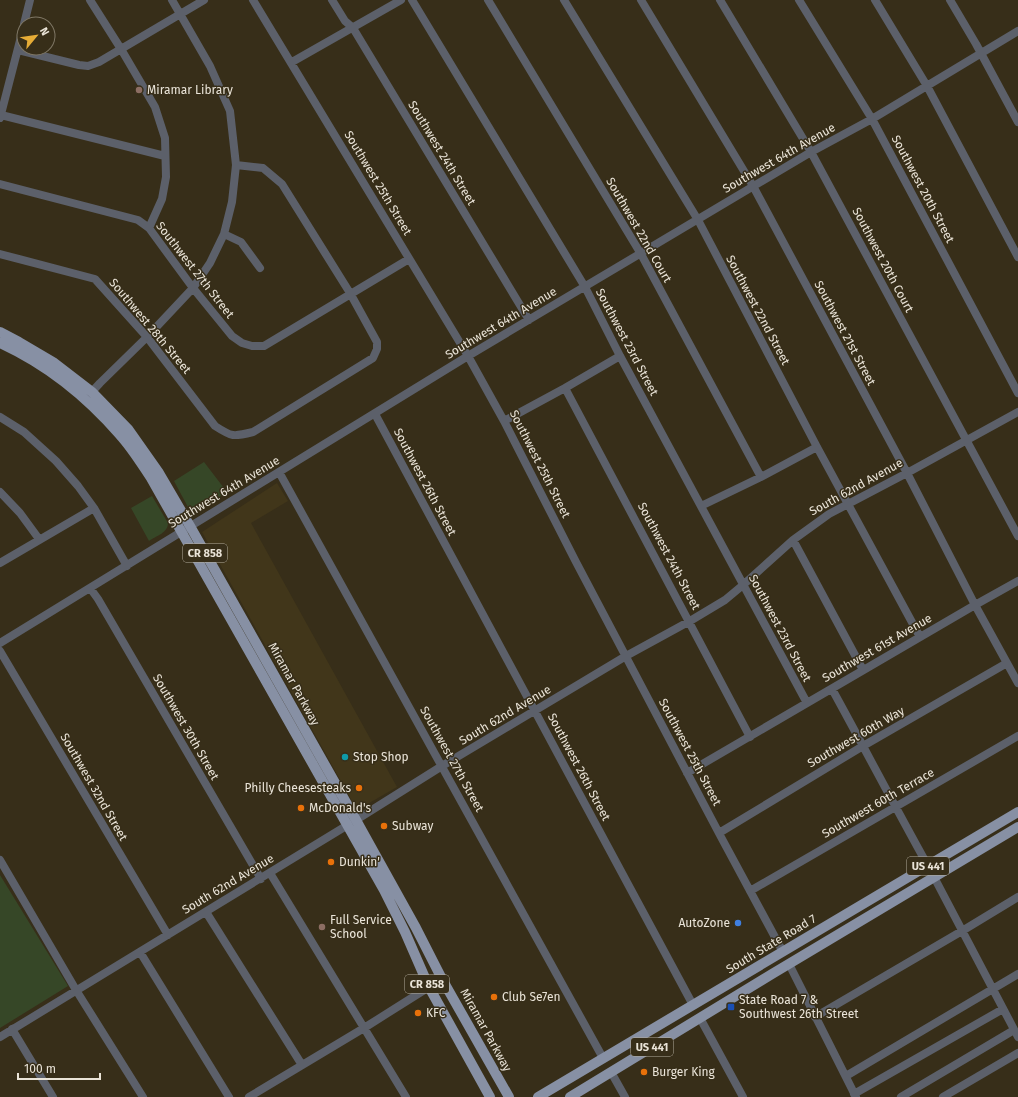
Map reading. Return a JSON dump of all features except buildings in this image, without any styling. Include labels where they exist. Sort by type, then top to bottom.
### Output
[{"type":"main road","name":"Miramar Parkway","points":[[0,332],[53,362],[88,396],[128,429],[159,473],[240,635],[416,928],[444,982],[509,1097]]},
{"type":"main road","name":"Miramar Parkway","points":[[0,343],[47,369],[88,396]]},
{"type":"main road","name":"Miramar Parkway","points":[[186,529],[267,663],[352,823],[405,932],[429,987],[490,1097]]},
{"type":"main road","points":[[240,635],[248,642],[258,658],[267,663]]},
{"type":"main road","name":"South State Road 7","points":[[538,1097],[1018,812]]},
{"type":"main road","name":"US 441","points":[[570,1097],[1018,827]]},
{"type":"main road","points":[[789,964],[790,955],[800,942]]},
{"type":"main road","points":[[772,974],[781,962],[783,952]]},
{"type":"street","points":[[26,16],[30,0]]},
{"type":"street","points":[[90,0],[121,49],[155,108],[165,138],[166,177],[162,199],[149,228]]},
{"type":"street","points":[[88,396],[193,288],[210,263],[224,234],[232,202],[236,165],[230,111],[210,66],[172,0]]},
{"type":"street","points":[[41,56],[80,66],[88,66],[99,62],[204,0]]},
{"type":"street","name":"Southwest 25th Street","points":[[253,0],[292,62],[468,356],[504,421],[718,833],[783,952]]},
{"type":"street","name":"Southwest 24th Street","points":[[332,0],[345,20],[353,28],[529,320]]},
{"type":"street","points":[[292,62],[401,0]]},
{"type":"street","name":"Southwest 23rd Street","points":[[412,0],[585,287],[620,356],[807,703]]},
{"type":"street","name":"Southwest 22nd Court","points":[[488,0],[641,254],[760,477]]},
{"type":"street","name":"Southwest 22nd Street","points":[[564,0],[698,220],[817,447],[920,637]]},
{"type":"street","name":"Southwest 21st Street","points":[[641,0],[753,186],[907,473],[975,605],[1018,683]]},
{"type":"street","name":"Southwest 20th Court","points":[[720,0],[811,152],[1018,536]]},
{"type":"street","name":"Southwest 20th Street","points":[[799,0],[872,119],[1018,393]]},
{"type":"street","points":[[875,0],[928,86],[1018,257]]},
{"type":"street","points":[[950,0],[981,53],[1018,122]]},
{"type":"street","name":"Southwest 64th Avenue","points":[[0,643],[468,356],[753,186],[928,86],[1018,31]]},
{"type":"street","points":[[16,56],[0,117],[165,156]]},
{"type":"street","points":[[236,165],[263,168],[282,184],[350,293],[409,258]]},
{"type":"street","name":"Southwest 27th Street","points":[[0,184],[138,220],[149,228],[193,288],[232,336],[242,343],[252,346],[264,346],[350,293]]},
{"type":"street","points":[[224,234],[241,242],[260,268]]},
{"type":"street","name":"Southwest 28th Street","points":[[0,254],[95,279],[147,337],[215,426],[229,435],[240,436],[253,432],[373,358],[377,349],[377,342],[350,293]]},
{"type":"street","points":[[504,421],[620,356]]},
{"type":"street","name":"Southwest 24th Street","points":[[565,388],[750,736]]},
{"type":"street","name":"South 62nd Avenue","points":[[0,1037],[261,879],[442,766],[626,656],[725,600],[793,540],[829,514],[1018,412]]},
{"type":"street","name":"Southwest 26th Street","points":[[375,414],[693,1005]]},
{"type":"street","points":[[0,417],[24,432],[56,461],[78,486],[94,508],[127,566]]},
{"type":"street","points":[[701,506],[817,447]]},
{"type":"street","name":"Southwest 27th Street","points":[[279,472],[603,1058]]},
{"type":"street","points":[[0,492],[20,514],[39,539]]},
{"type":"street","points":[[0,563],[94,508]]},
{"type":"street","points":[[793,540],[863,670]]},
{"type":"street","name":"Southwest 61st Avenue","points":[[687,773],[975,605],[1018,582]]},
{"type":"street","name":"Southwest 30th Street","points":[[90,588],[102,606],[261,879]]},
{"type":"street","name":"Southwest 32nd Street","points":[[0,651],[168,936]]},
{"type":"street","name":"Southwest 60th Way","points":[[718,833],[1007,663]]},
{"type":"street","points":[[832,688],[928,866]]},
{"type":"street","name":"Southwest 60th Terrace","points":[[750,892],[1018,736]]},
{"type":"street","points":[[0,861],[76,990],[143,1097]]},
{"type":"street","points":[[270,873],[406,1097]]},
{"type":"street","points":[[901,1097],[1016,1033],[934,877]]},
{"type":"street","points":[[815,1017],[1018,897]]},
{"type":"street","points":[[206,912],[302,1065]]},
{"type":"street","points":[[140,952],[229,1097]]},
{"type":"street","points":[[789,964],[855,1095],[1003,1008]]},
{"type":"street","points":[[846,1076],[1018,974]]},
{"type":"street","points":[[249,1097],[429,987]]},
{"type":"street","points":[[700,1018],[743,1097]]},
{"type":"street","points":[[12,1029],[53,1097]]},
{"type":"street","points":[[943,1097],[1018,1053]]},
{"type":"street","points":[[611,1072],[625,1097]]},
{"type":"shaded area","points":[[277,483],[288,501],[251,523],[397,787],[357,810],[202,532]]},
{"type":"green space","points":[[204,462],[227,492],[196,512],[192,512],[174,481]]},
{"type":"green space","points":[[152,496],[168,523],[164,532],[149,541],[131,508]]},
{"type":"green space","points":[[0,875],[68,986],[0,1028]]},
{"type":"place","name":"Miramar Library","points":[[139,90]]},
{"type":"place","name":"Stop Shop","points":[[345,757]]},
{"type":"place","name":"Philly Cheesesteaks","points":[[359,788]]},
{"type":"place","name":"McDonald's","points":[[301,808]]},
{"type":"place","name":"Subway","points":[[384,826]]},
{"type":"place","name":"Dunkin'","points":[[331,862]]},
{"type":"place","name":"AutoZone","points":[[738,923]]},
{"type":"place","name":"Full Service School","points":[[322,927]]},
{"type":"place","name":"Club Se7en","points":[[494,997]]},
{"type":"place","name":"State Road 7 & Southwest 26th Street","points":[[731,1007]]},
{"type":"place","name":"KFC","points":[[418,1013]]},
{"type":"place","name":"Burger King","points":[[644,1072]]}]
